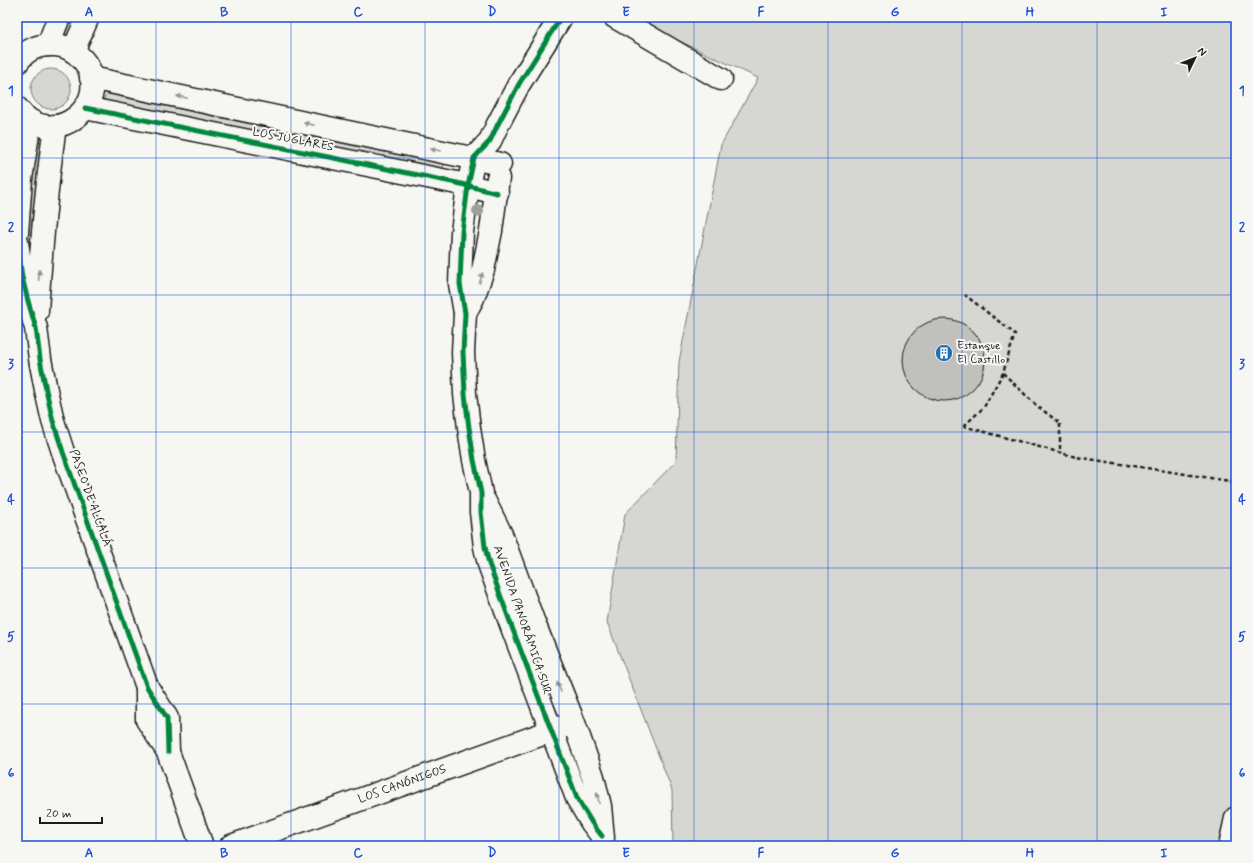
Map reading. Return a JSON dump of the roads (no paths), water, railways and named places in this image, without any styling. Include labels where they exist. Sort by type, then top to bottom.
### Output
[{"type":"street","points":[[48,45],[59,17]]},
{"type":"street","points":[[73,51],[88,17]]},
{"type":"street","points":[[474,158],[490,141],[519,84],[561,17]]},
{"type":"street","points":[[615,17],[721,79]]},
{"type":"street","points":[[17,63],[28,51],[38,47],[57,45],[73,51],[85,63],[91,78],[91,94],[85,108],[72,121],[55,126],[38,125],[24,114]]},
{"type":"street","name":"LOS JUGLARES","points":[[91,78],[500,164]]},
{"type":"street","name":"LOS JUGLARES","points":[[85,108],[497,192]]},
{"type":"street","points":[[17,233],[24,114]]},
{"type":"street","points":[[274,146],[279,118]]},
{"type":"street","name":"PASEO DE ALCALÁ","points":[[36,328],[46,192],[55,126]]},
{"type":"street","name":"AVENIDA PANORÁMICA SUR","points":[[465,313],[473,298],[483,270],[497,192],[500,164],[490,141]]},
{"type":"street","name":"AVENIDA PANORÁMICA SUR","points":[[474,158],[468,186],[462,232],[460,284],[465,313],[465,394],[471,441],[481,493],[483,530],[490,564],[550,730],[577,798],[604,841]]},
{"type":"street","name":"PASEO DE ALCALÁ","points":[[17,242],[22,277],[36,328],[40,359],[53,422],[147,688],[147,720],[168,752],[202,846]]},
{"type":"street","name":"AVENIDA PANORÁMICA SUR","points":[[481,493],[501,534],[534,623],[574,723],[597,792],[604,841]]},
{"type":"street","name":"LOS CANÓNIGOS","points":[[231,846],[550,730],[574,723]]},
{"type":"street","points":[[1230,846],[1236,818]]},
{"type":"place","name":"Estanque El Castillo","points":[[944,353]]}]
